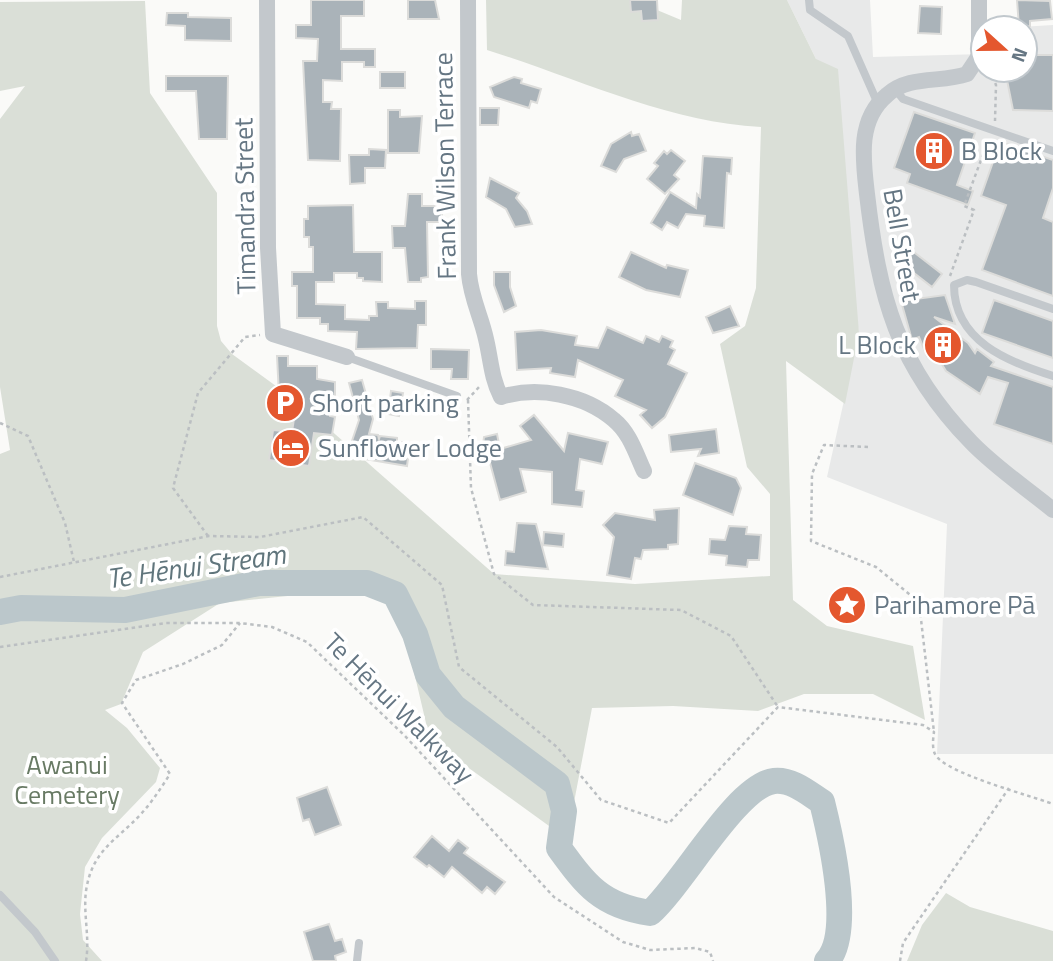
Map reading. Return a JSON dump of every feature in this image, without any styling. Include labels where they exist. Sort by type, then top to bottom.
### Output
[{"type":"street","name":"Timandra Street","points":[[267,0],[268,248],[273,334]]},
{"type":"street","name":"Frank Wilson Terrace","points":[[468,0],[469,275],[471,299],[486,337],[490,375]]},
{"type":"street","name":"Bell Street","points":[[979,0],[979,56],[967,74],[914,81],[895,89],[878,104],[864,139],[863,159],[875,256],[881,290],[894,326],[914,368],[939,406],[973,444],[1053,510]]},
{"type":"street","points":[[273,334],[347,357]]},
{"type":"street","points":[[490,375],[501,397],[524,390],[550,392],[575,400],[614,419],[628,436],[644,471]]},
{"type":"lane","points":[[810,0],[810,10],[848,36],[878,104]]},
{"type":"lane","points":[[895,89],[903,99],[1053,151]]},
{"type":"lane","points":[[1053,309],[967,280],[954,285],[954,303],[977,339],[1007,362],[1053,376]]},
{"type":"lane","points":[[347,357],[457,396]]},
{"type":"lane","points":[[0,895],[35,932],[55,961]]},
{"type":"lane","points":[[357,961],[359,943]]},
{"type":"path","points":[[954,295],[944,291],[974,210],[964,206],[992,130],[997,109],[996,84]]},
{"type":"path","points":[[209,536],[173,488],[198,393],[245,337],[273,334]]},
{"type":"path","points":[[490,375],[468,400],[471,488],[494,574],[533,605],[681,610],[731,636],[778,707],[923,725],[933,732]]},
{"type":"path","points":[[457,396],[468,400]]},
{"type":"path","points":[[0,423],[28,436],[65,523],[74,563]]},
{"type":"path","points":[[868,447],[824,445],[812,474],[811,541],[876,567],[919,602],[933,751],[939,761],[956,772],[1053,804]]},
{"type":"path","points":[[0,577],[209,536],[260,537],[363,517],[442,585],[459,667],[557,747],[601,800],[669,823],[778,707]]},
{"type":"path","name":"Te Hēnui Walkway","points":[[0,647],[166,623],[240,623],[272,627],[307,642],[405,736],[554,897],[623,942],[650,950],[695,948],[710,952],[713,961]]},
{"type":"path","points":[[86,961],[86,892],[95,860],[110,840],[139,816],[170,774],[122,703],[136,680],[183,664],[222,645],[240,623]]},
{"type":"path","points":[[900,961],[903,943],[1009,788]]},
{"type":"shaded area","points":[[787,0],[870,0],[873,57],[969,54],[969,84],[1039,84],[1039,26],[1053,25],[1053,754],[937,754],[947,524],[827,477],[859,333],[816,59]]},
{"type":"green space","name":"Awanui Cemetery","points":[[486,0],[633,0],[681,20],[682,0],[787,0],[816,59],[838,69],[859,333],[845,404],[786,361],[793,600],[827,626],[913,646],[925,720],[873,694],[804,694],[758,711],[673,706],[592,708],[567,839],[430,740],[402,621],[387,601],[345,590],[220,603],[143,652],[121,704],[105,710],[127,728],[160,768],[156,782],[102,838],[85,867],[80,914],[83,940],[102,961],[0,961],[0,454],[10,450],[0,387],[0,119],[25,86],[0,91],[0,2],[145,1],[150,93],[217,193],[217,326],[221,341],[232,354],[302,405],[494,574],[635,584],[770,576],[770,494],[747,467],[720,344],[745,326],[756,288],[761,127],[691,117],[656,108],[487,50]]},
{"type":"green space","points":[[946,893],[970,907],[1053,931],[1053,961],[907,961],[922,925]]},
{"type":"building","points":[[311,0],[364,0],[364,16],[341,16],[341,49],[375,49],[375,67],[364,67],[364,62],[342,62],[342,81],[323,80],[323,102],[332,102],[331,109],[341,109],[340,161],[308,160],[303,61],[317,61],[318,39],[296,38],[296,25],[311,25]]},
{"type":"building","points":[[408,0],[435,0],[439,19],[408,19]]},
{"type":"building","points":[[630,0],[657,0],[658,20],[642,21],[641,11],[631,12]]},
{"type":"building","points":[[1017,0],[1050,1],[1052,19],[1039,20],[1039,14],[1018,14]]},
{"type":"building","points":[[920,6],[942,7],[941,34],[918,33]]},
{"type":"building","points":[[167,13],[188,13],[188,17],[231,18],[231,41],[185,40],[185,26],[166,25]]},
{"type":"building","points":[[1039,55],[1053,55],[1053,111],[1013,110],[1008,84],[1039,84]]},
{"type":"building","points":[[380,72],[405,72],[405,88],[380,88]]},
{"type":"building","points":[[166,76],[228,76],[227,139],[199,139],[196,91],[166,91]]},
{"type":"building","points":[[514,77],[522,79],[521,83],[541,89],[537,103],[531,101],[529,108],[494,97],[490,87]]},
{"type":"building","points":[[480,108],[499,108],[498,125],[480,125]]},
{"type":"building","points":[[388,110],[400,110],[400,117],[422,116],[419,153],[388,153]]},
{"type":"building","name":"B Block","points":[[914,112],[975,133],[957,185],[973,191],[968,205],[907,183],[910,174],[894,168]]},
{"type":"building","points":[[631,132],[632,136],[639,134],[646,151],[624,159],[616,172],[601,166],[611,144]]},
{"type":"building","points":[[1000,142],[1053,160],[1053,188],[1043,218],[1053,222],[1053,296],[982,270],[1006,205],[981,196]]},
{"type":"building","points":[[369,149],[386,150],[385,168],[365,168],[365,183],[350,184],[349,155],[369,155]]},
{"type":"building","points":[[671,150],[685,161],[674,175],[679,179],[665,194],[647,179],[658,166],[654,163],[664,151],[667,154]]},
{"type":"building","points":[[703,156],[732,158],[731,174],[727,173],[724,228],[704,226],[705,216],[686,214],[678,228],[667,222],[662,230],[651,223],[670,192],[696,208],[697,194],[700,197]]},
{"type":"building","points":[[490,178],[519,193],[516,198],[527,211],[532,224],[515,227],[506,209],[486,197]]},
{"type":"building","points":[[408,194],[422,194],[422,206],[442,206],[442,222],[427,222],[428,277],[421,278],[421,282],[408,282],[405,248],[393,248],[392,226],[405,226]]},
{"type":"building","points":[[353,205],[354,252],[382,252],[382,282],[363,281],[363,278],[357,278],[357,273],[334,273],[334,282],[316,282],[316,304],[345,305],[345,319],[369,320],[369,316],[377,316],[376,302],[388,302],[388,308],[415,309],[415,301],[426,301],[426,325],[418,325],[417,348],[356,349],[357,332],[328,331],[328,324],[320,324],[320,318],[297,318],[297,286],[292,286],[292,272],[313,272],[313,247],[309,247],[309,237],[304,237],[304,219],[308,219],[308,206]]},
{"type":"building","points":[[906,246],[942,274],[932,287],[896,259]]},
{"type":"building","points":[[631,252],[666,268],[667,265],[688,270],[680,297],[646,290],[619,277]]},
{"type":"building","points":[[494,272],[510,272],[510,287],[516,306],[504,312],[494,285]]},
{"type":"building","points":[[945,295],[955,324],[934,317],[968,343],[975,353],[977,349],[994,362],[991,366],[1053,387],[1053,444],[994,424],[1008,383],[988,377],[980,394],[946,371],[935,353],[927,356],[919,337],[912,340],[901,301]]},
{"type":"building","points":[[994,300],[1053,321],[1053,358],[982,333]]},
{"type":"building","points":[[730,306],[739,326],[713,333],[706,317]]},
{"type":"building","points":[[607,327],[643,343],[646,336],[659,342],[662,336],[673,341],[670,347],[675,350],[668,364],[687,373],[665,417],[652,428],[640,415],[646,410],[615,396],[623,380],[578,360],[575,377],[550,373],[551,368],[517,370],[515,332],[541,330],[577,336],[575,345],[598,348]]},
{"type":"building","points":[[431,349],[469,350],[468,379],[451,379],[452,369],[431,369]]},
{"type":"building","points":[[277,356],[288,356],[288,366],[317,366],[317,379],[335,382],[335,396],[330,396],[330,416],[335,417],[332,435],[314,433],[309,466],[269,460],[273,430],[292,432],[297,399],[284,399],[284,394],[279,395]]},
{"type":"building","points":[[362,380],[373,419],[369,434],[378,435],[379,439],[380,436],[397,438],[397,442],[410,443],[407,466],[347,456],[359,420],[349,383]]},
{"type":"building","points":[[391,391],[403,393],[399,416],[383,413],[386,398],[390,399]]},
{"type":"building","points":[[534,415],[564,451],[568,433],[608,442],[602,464],[580,459],[576,490],[584,491],[582,507],[552,504],[552,472],[520,469],[526,492],[500,500],[489,459],[481,461],[484,437],[497,434],[500,449],[531,440],[520,426]]},
{"type":"building","points":[[716,429],[719,453],[698,456],[701,449],[671,452],[669,435]]},
{"type":"building","points":[[695,463],[736,478],[741,488],[733,515],[683,495]]},
{"type":"building","points":[[679,508],[678,544],[668,545],[668,549],[643,550],[641,559],[635,558],[631,579],[607,575],[614,537],[603,525],[615,513],[655,520],[654,510]]},
{"type":"building","points":[[517,523],[536,524],[548,569],[505,565],[506,551],[514,552]]},
{"type":"building","points":[[729,526],[747,527],[746,534],[761,535],[759,560],[748,560],[747,567],[726,565],[727,556],[709,554],[710,539],[725,540]]},
{"type":"building","points":[[544,532],[564,534],[563,547],[543,545]]},
{"type":"building","points":[[327,787],[341,825],[315,835],[309,819],[303,821],[297,798]]},
{"type":"building","points":[[432,836],[449,851],[458,840],[468,848],[464,853],[505,882],[495,894],[487,887],[482,893],[452,867],[444,877],[429,865],[427,867],[414,857]]},
{"type":"building","points":[[329,924],[335,941],[342,939],[346,952],[335,956],[336,961],[313,961],[304,932]]},
{"type":"waterway","name":"Te Hēnui Stream","points":[[0,612],[21,608],[125,610],[259,583],[367,583],[395,594],[415,634],[428,675],[454,707],[557,784],[564,811],[559,848],[596,892],[619,905],[650,913],[727,817],[759,787],[774,781],[787,782],[800,787],[822,802],[838,884],[839,908],[835,948],[827,961]]},
{"type":"place","name":"B Block","points":[[934,151]]},
{"type":"place","name":"L Block","points":[[943,345]]},
{"type":"place","name":"Short parking","points":[[285,403]]},
{"type":"place","name":"Sunflower Lodge","points":[[291,448]]},
{"type":"place","name":"Parihamore Pā","points":[[847,605]]}]
